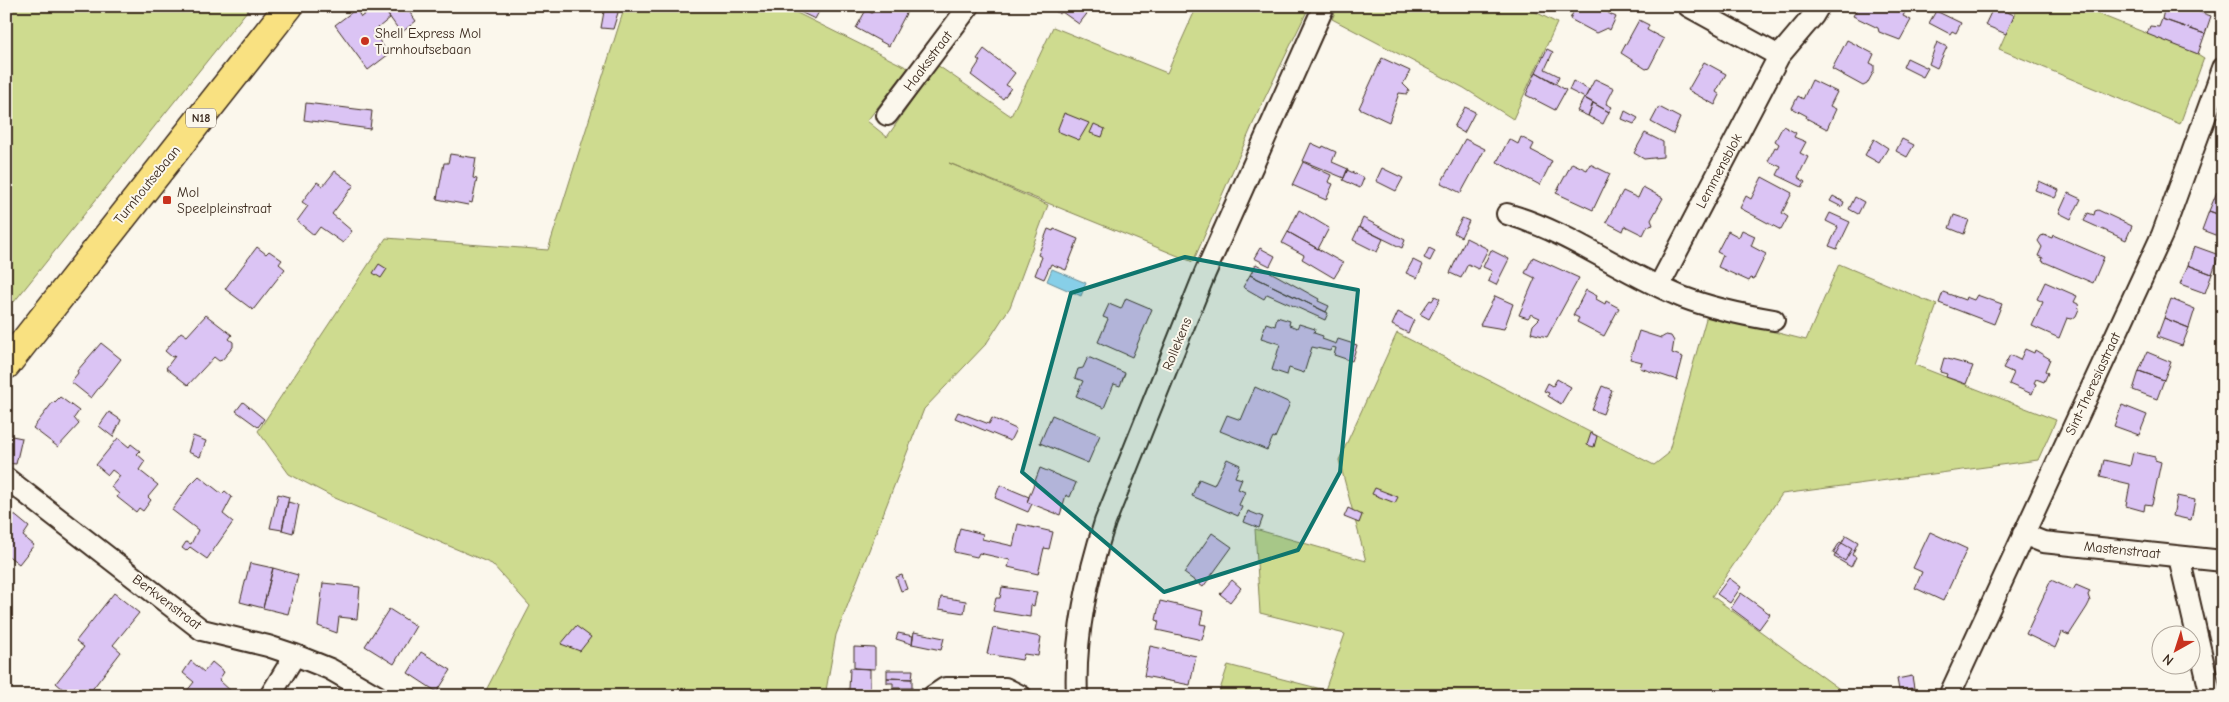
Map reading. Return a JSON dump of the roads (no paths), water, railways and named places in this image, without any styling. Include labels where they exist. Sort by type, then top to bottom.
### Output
[{"type":"main road","name":"Turnhoutsebaan","points":[[6,365],[289,6]]},
{"type":"street","name":"Haaksstraat","points":[[887,115],[969,6]]},
{"type":"street","name":"Rollekens","points":[[1077,696],[1076,671],[1084,599],[1094,555],[1105,522],[1206,273],[1324,6]]},
{"type":"street","points":[[1688,6],[1779,56]]},
{"type":"street","name":"Lemmensblok","points":[[1659,286],[1779,56],[1814,16],[1819,6]]},
{"type":"street","name":"Sint-Theresiastraat","points":[[1949,696],[2162,235],[2219,94],[2223,68]]},
{"type":"street","points":[[1506,214],[1535,222],[1682,297],[1729,311],[1774,320]]},
{"type":"street","name":"Berkvenstraat","points":[[6,478],[202,630],[268,646],[296,655],[330,669],[377,696]]},
{"type":"street","name":"Mastenstraat","points":[[2023,534],[2043,542],[2223,561]]},
{"type":"street","points":[[2179,556],[2211,696]]},
{"type":"street","points":[[270,696],[296,655]]},
{"type":"street","points":[[933,696],[946,688],[1005,688],[1021,696]]},
{"type":"water","points":[[1052,269],[1086,283],[1081,296],[1047,281]]},
{"type":"place","name":"Shell Express Mol Turnhoutsebaan","points":[[365,41]]},
{"type":"place","name":"Mol Speelpleinstraat","points":[[167,200]]}]
